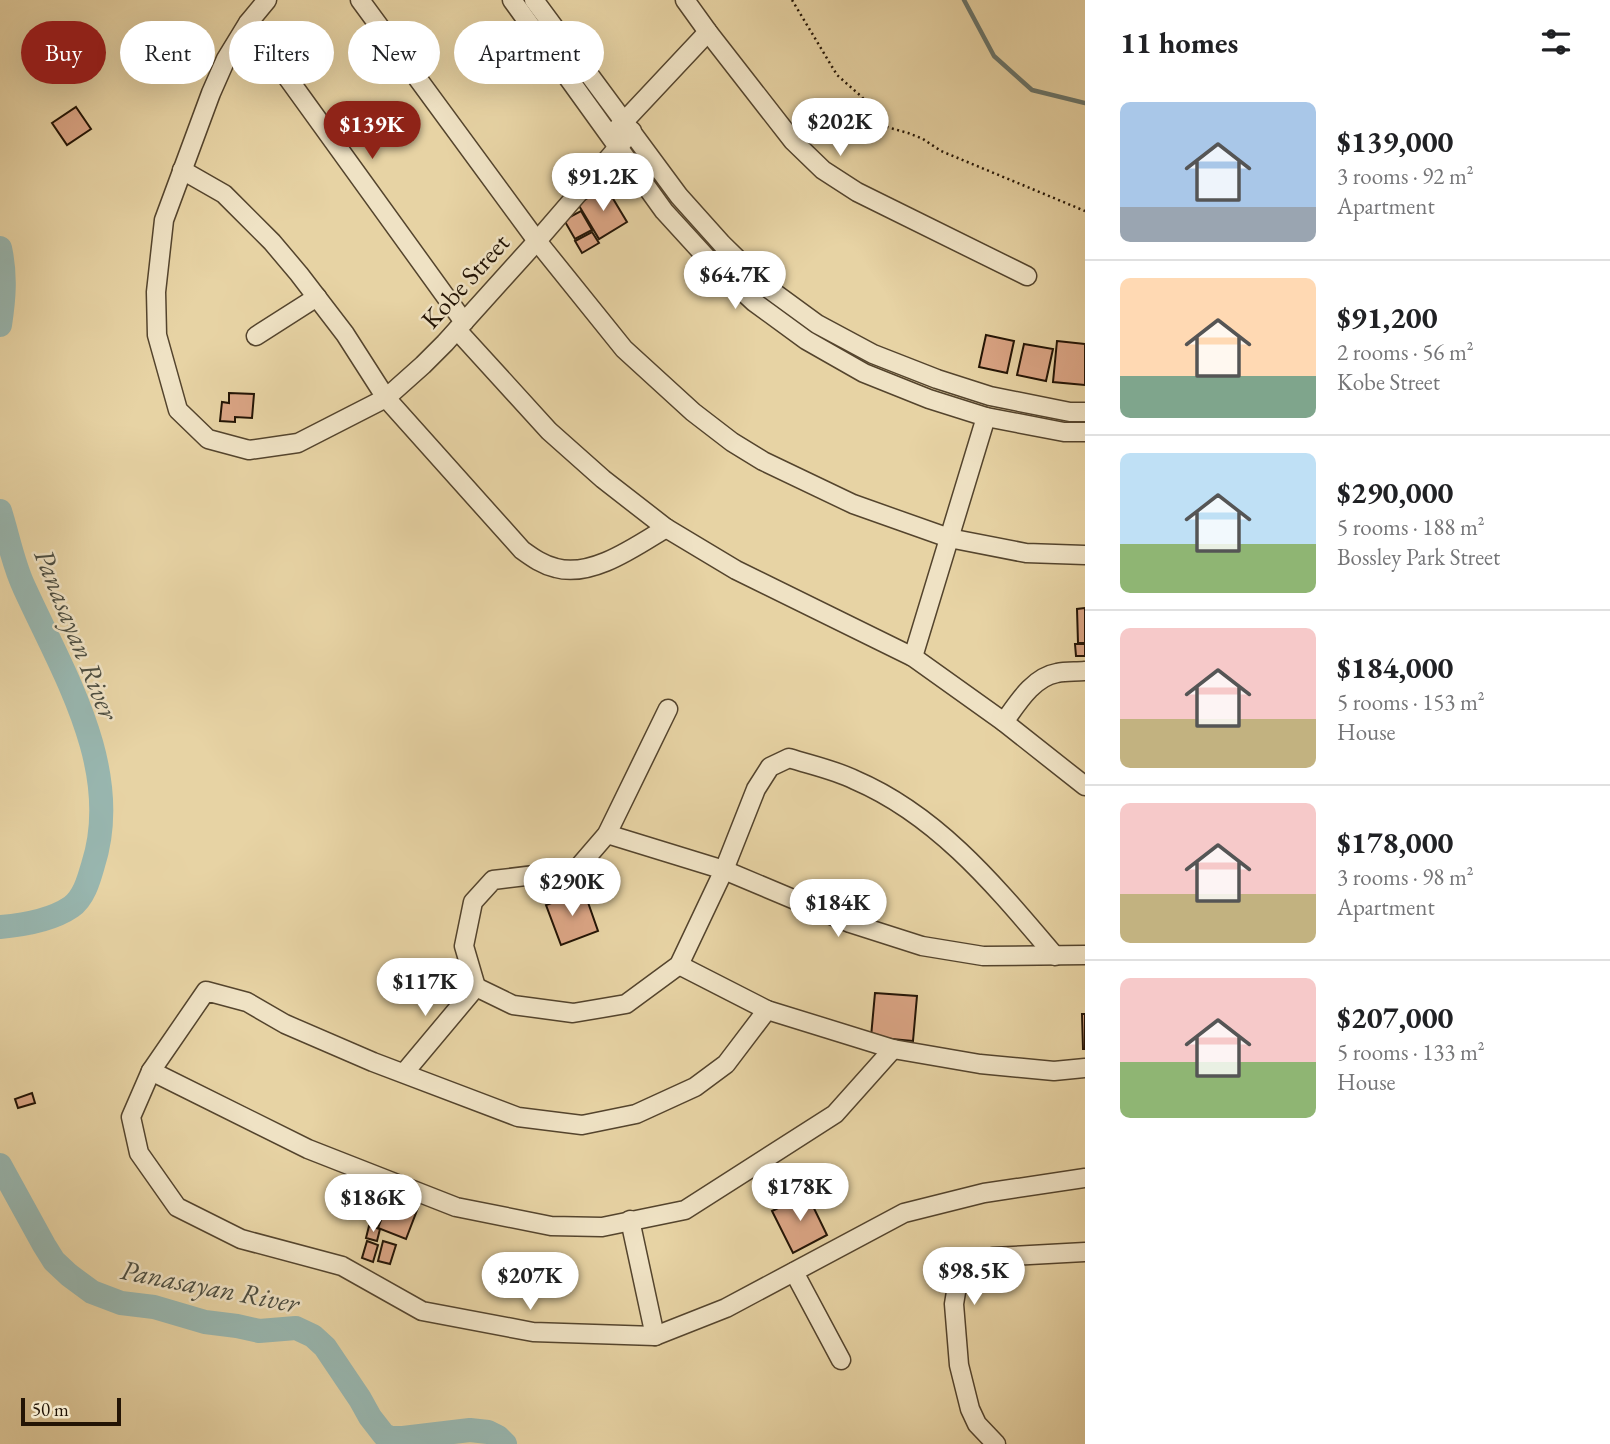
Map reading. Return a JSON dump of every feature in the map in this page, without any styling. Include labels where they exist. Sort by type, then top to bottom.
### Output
[{"type":"street","name":"Kobe Street","points":[[250,21],[267,0]]},
{"type":"street","points":[[360,0],[537,241],[624,349],[693,412],[732,442],[763,461],[853,504],[949,538],[1026,553],[1085,555]]},
{"type":"street","points":[[512,0],[664,211],[707,258],[754,302],[806,340],[864,373],[929,399],[986,417],[1065,432],[1085,432]]},
{"type":"street","points":[[534,0],[678,196],[765,286],[817,324],[873,354],[990,396],[1070,412],[1085,412]]},
{"type":"street","points":[[685,0],[793,141],[823,170],[857,192],[1027,276]]},
{"type":"street","name":"Kobe Street","points":[[229,54],[164,220],[156,292],[157,335],[178,410],[208,439],[249,450],[298,443],[386,398],[424,365],[537,241],[614,140],[708,32]]},
{"type":"street","points":[[291,84],[460,326],[550,431],[603,479],[666,528],[736,570],[914,657],[1004,722],[1085,786]]},
{"type":"street","points":[[182,170],[224,194],[272,242],[345,334],[386,398],[522,550],[539,562],[557,569],[578,570],[615,558],[666,528]]},
{"type":"street","points":[[256,336],[317,297]]},
{"type":"street","points":[[914,657],[986,417]]},
{"type":"street","points":[[1004,722],[1024,695],[1038,682],[1054,673],[1085,671]]},
{"type":"street","points":[[668,709],[607,834],[576,870],[493,880],[472,902],[464,946],[476,987],[513,1005],[573,1013],[626,1004],[679,965],[724,870],[756,789],[771,767],[789,758],[855,779],[910,809],[960,851],[1003,895],[1055,956]]},
{"type":"street","points":[[607,834],[724,870],[850,923],[922,946],[983,956],[1085,955]]},
{"type":"street","points":[[679,965],[767,1010],[893,1049],[980,1064],[1054,1071],[1085,1068]]},
{"type":"street","points":[[404,1073],[476,987]]},
{"type":"street","points":[[767,1010],[726,1064],[695,1087],[636,1114],[582,1125],[518,1117],[285,1024],[247,1002],[206,991],[151,1071],[131,1117],[139,1153],[177,1207],[242,1239],[342,1266],[422,1311],[533,1332],[655,1336],[726,1308],[904,1213],[984,1193],[1085,1178]]},
{"type":"street","points":[[151,1071],[308,1149],[456,1207],[551,1226],[602,1227],[685,1210],[835,1114],[893,1049]]},
{"type":"street","points":[[630,1220],[655,1336]]},
{"type":"street","points":[[996,1444],[976,1424],[958,1365],[954,1304],[960,1280],[973,1266],[993,1257],[1085,1252]]},
{"type":"street","points":[[794,1272],[841,1360]]},
{"type":"path","points":[[792,0],[837,75],[862,97],[887,127],[923,139],[941,151],[1085,211]]},
{"type":"building","points":[[76,107],[91,129],[67,145],[52,123]]},
{"type":"building","points":[[606,187],[627,222],[599,239],[578,204]]},
{"type":"building","points":[[581,211],[592,230],[575,239],[564,220]]},
{"type":"building","points":[[592,232],[599,243],[582,253],[575,241]]},
{"type":"building","points":[[986,335],[1014,341],[1007,373],[979,367]]},
{"type":"building","points":[[1057,341],[1085,344],[1085,385],[1053,382]]},
{"type":"building","points":[[1024,344],[1053,349],[1046,381],[1017,375]]},
{"type":"building","points":[[229,393],[254,394],[252,418],[235,417],[235,422],[220,421],[222,402],[229,403]]},
{"type":"building","points":[[1085,608],[1085,643],[1078,643],[1077,609]]},
{"type":"building","points":[[1075,644],[1085,644],[1085,656],[1076,656]]},
{"type":"building","points":[[584,891],[598,931],[561,945],[546,905]]},
{"type":"building","points":[[875,993],[917,996],[913,1041],[871,1037]]},
{"type":"building","points":[[1082,1014],[1085,1014],[1085,1049],[1083,1049]]},
{"type":"building","points":[[32,1093],[35,1103],[18,1108],[15,1099]]},
{"type":"building","points":[[391,1194],[419,1205],[406,1239],[378,1228]]},
{"type":"building","points":[[807,1194],[827,1235],[793,1253],[772,1211]]},
{"type":"building","points":[[369,1226],[380,1229],[377,1241],[366,1238]]},
{"type":"building","points":[[367,1241],[378,1245],[373,1262],[362,1258]]},
{"type":"building","points":[[383,1241],[396,1245],[390,1264],[378,1261]]},
{"type":"waterway","points":[[964,0],[994,56],[1032,90],[1085,103]]},
{"type":"waterway","name":"Panasayan River","points":[[0,248],[4,287],[0,325]]},
{"type":"waterway","name":"Panasayan River","points":[[0,511],[20,578],[71,687],[84,722],[95,757],[101,793],[100,829],[93,865],[79,899],[63,912],[46,919],[0,927]]},
{"type":"waterway","name":"Panasayan River","points":[[0,1165],[54,1261],[92,1292],[121,1303],[154,1307],[205,1322],[259,1331],[296,1328],[313,1336],[325,1347],[384,1435],[403,1438],[470,1430],[488,1432],[505,1444]]}]
